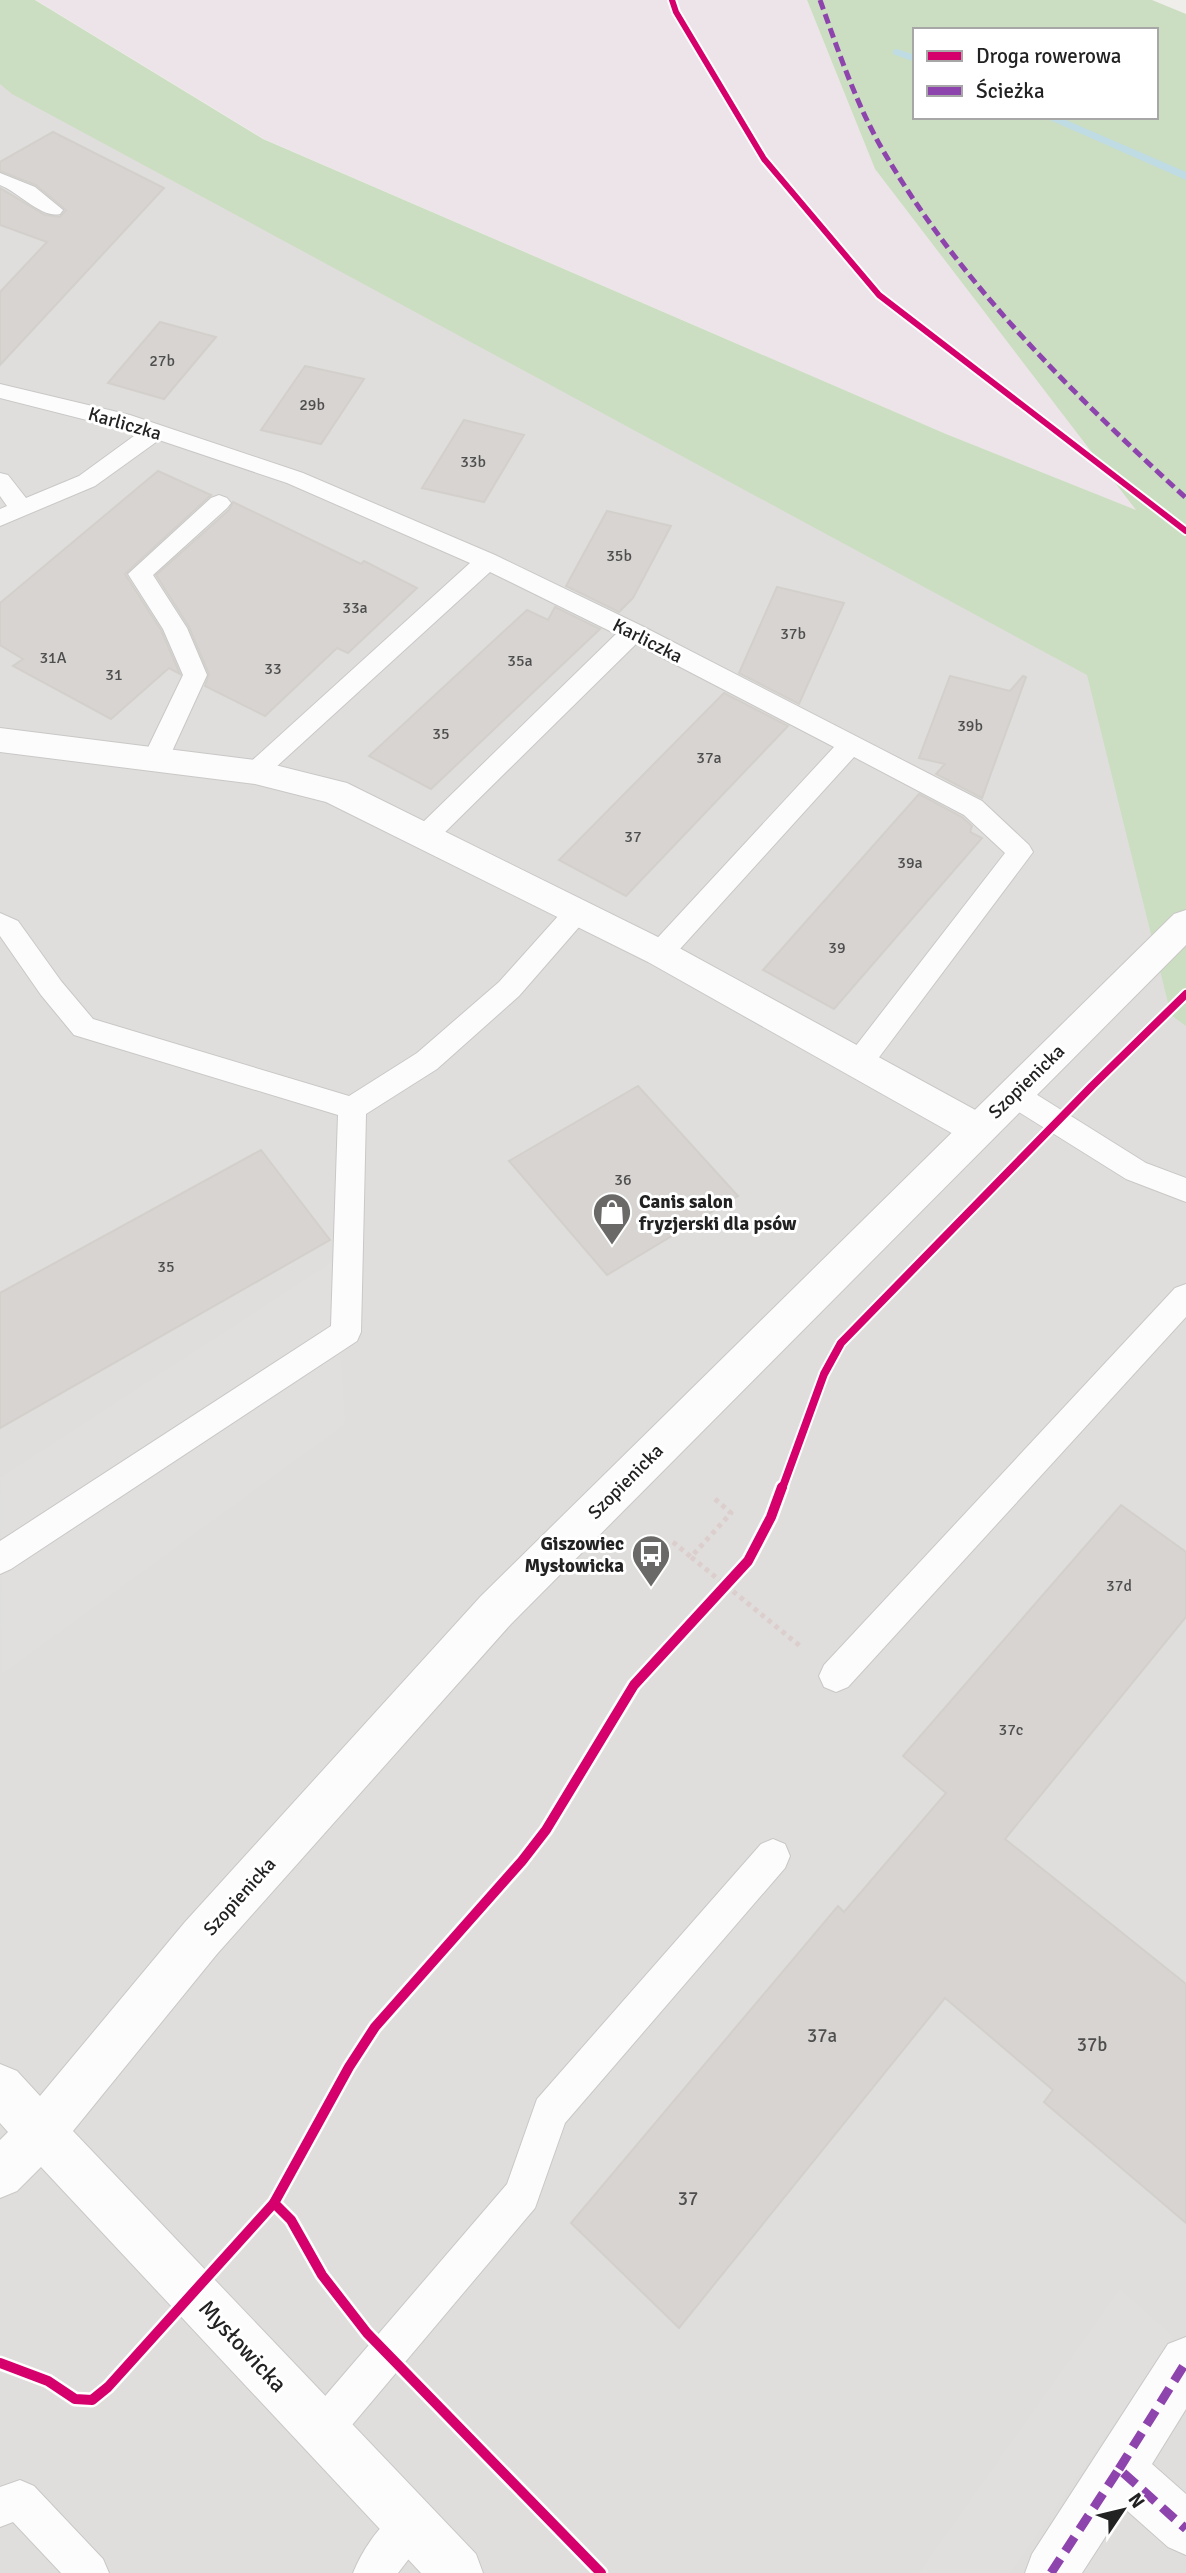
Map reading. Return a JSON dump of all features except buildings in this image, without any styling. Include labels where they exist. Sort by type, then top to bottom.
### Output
[{"type":"street","points":[[0,740],[255,772],[335,792],[660,953],[977,1129]]},
{"type":"street","name":"Szopienicka","points":[[0,2174],[41,2133],[201,1938],[488,1619],[1186,923]]},
{"type":"street","name":"Mysłowicka","points":[[0,2088],[457,2573]]},
{"type":"street","points":[[1051,2573],[1186,2362]]},
{"type":"street","points":[[1119,2469],[1186,2529]]},
{"type":"lane","points":[[0,179],[9,181],[41,199],[52,210]]},
{"type":"lane","name":"Karliczka","points":[[0,391],[122,420],[295,478],[487,561],[634,632],[973,808],[1020,852],[858,1064]]},
{"type":"lane","points":[[0,518],[87,481],[156,431]]},
{"type":"lane","points":[[0,480],[22,509]]},
{"type":"lane","points":[[156,758],[195,675],[175,628],[140,574],[219,503]]},
{"type":"lane","points":[[255,772],[487,561]]},
{"type":"lane","points":[[426,835],[634,632]]},
{"type":"lane","points":[[660,953],[851,744]]},
{"type":"lane","points":[[0,923],[9,929],[51,988],[84,1027],[352,1108],[427,1061],[509,989],[577,912]]},
{"type":"lane","points":[[1013,1094],[1136,1171],[1186,1190]]},
{"type":"lane","points":[[0,1559],[346,1332],[352,1108]]},
{"type":"lane","points":[[836,1676],[1186,1297]]},
{"type":"lane","points":[[322,2430],[522,2195],[550,2112],[773,1856]]},
{"type":"lane","points":[[0,2507],[20,2500],[89,2573]]},
{"type":"lane","points":[[373,2573],[411,2524]]},
{"type":"path","points":[[691,1557],[731,1513],[715,1499]]},
{"type":"path","points":[[673,1542],[836,1676]]},
{"type":"path","points":[[720,1594],[734,1578]]},
{"type":"shaded area","points":[[36,0],[807,0],[875,169],[1138,511],[946,434],[264,139]]},
{"type":"shaded area","points":[[0,77],[1093,677],[1186,1026],[1186,2573],[0,2573]]},
{"type":"shaded area","points":[[335,1260],[345,1424],[2,1674],[0,1478]]},
{"type":"shaded area","points":[[1120,2289],[1174,2337],[1010,2573],[919,2573]]},
{"type":"green space","points":[[0,0],[35,0],[263,139],[946,434],[1136,510],[875,169],[807,0],[1152,0],[1186,14],[1186,1026],[1171,1015],[1087,675],[12,94],[0,84]]},
{"type":"waterway","points":[[897,52],[913,58]]},
{"type":"waterway","points":[[1054,119],[1186,176]]},
{"type":"marked path","points":[[820,0],[872,130],[912,197],[945,244],[981,290],[1060,377],[1186,498]]},
{"type":"marked path","points":[[1119,2469],[1186,2362]]},
{"type":"marked path","points":[[1051,2573],[1119,2469],[1186,2529]]},
{"type":"cycle path","points":[[672,0],[676,12],[764,159],[879,295],[1186,531]]},
{"type":"cycle path","points":[[0,2363],[48,2381],[75,2399],[92,2400],[108,2387],[274,2203],[349,2067],[375,2027],[522,1861],[546,1830],[634,1685],[748,1561],[771,1517],[824,1374],[841,1343],[1092,1086],[1186,994]]},
{"type":"cycle path","points":[[274,2203],[291,2220],[322,2275],[367,2333],[601,2573]]},
{"type":"place","name":"Canis salon fryzjerski dla psów","points":[[612,1246]]},
{"type":"place","name":"Giszowiec Mysłowicka","points":[[651,1588]]}]
